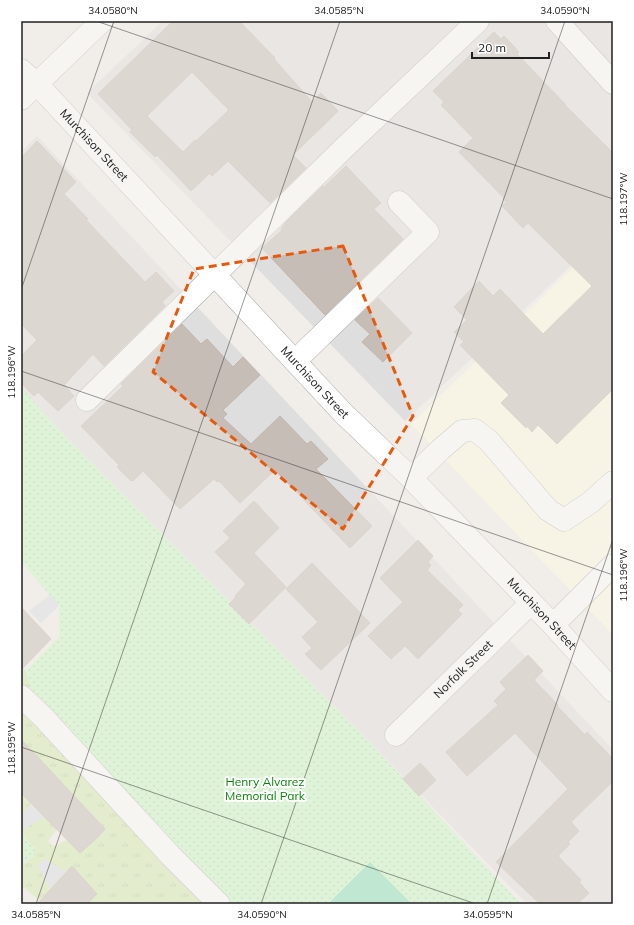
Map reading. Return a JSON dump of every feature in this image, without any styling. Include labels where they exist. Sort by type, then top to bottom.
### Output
[{"type":"street","points":[[21,99],[102,21]]},
{"type":"street","points":[[87,400],[345,147],[478,21]]},
{"type":"street","points":[[557,21],[613,83]]},
{"type":"street","name":"Murchison Street","points":[[21,70],[37,84],[343,413],[411,478],[553,625],[613,691]]},
{"type":"street","points":[[295,361],[428,232],[399,202]]},
{"type":"street","points":[[411,478],[462,431],[475,430],[489,441],[548,510],[564,520],[591,502],[613,482]]},
{"type":"street","points":[[553,625],[613,565]]},
{"type":"street","name":"Norfolk Street","points":[[396,735],[531,603]]},
{"type":"street","points":[[21,696],[43,717],[171,856],[219,904]]},
{"type":"highlighted area","points":[[343,246],[413,416],[343,529],[153,372],[194,269]]},
{"type":"shaded area","points":[[163,21],[613,21],[613,226],[405,421],[87,93]]},
{"type":"shaded area","points":[[37,136],[613,750],[613,904],[527,904],[366,738],[64,435],[21,387],[21,152]]},
{"type":"shaded area","points":[[613,229],[613,635],[411,424]]},
{"type":"shaded area","points":[[51,594],[59,606],[41,623],[29,611]]},
{"type":"shaded area","points":[[32,804],[44,816],[21,831],[21,815]]},
{"type":"shaded area","points":[[45,859],[67,872],[51,889],[37,866]]},
{"type":"green space","name":"Henry Alvarez Memorial Park","points":[[21,387],[64,435],[366,738],[521,904],[226,904],[24,693],[30,685],[26,671],[59,637],[59,606],[21,561]]},
{"type":"green space","points":[[21,666],[26,671],[31,685],[23,693],[21,690]]},
{"type":"green space","points":[[21,703],[213,904],[84,904],[73,867],[67,872],[45,859],[38,866],[51,889],[39,900],[22,886],[21,887],[21,867],[32,857],[36,849],[21,834],[21,831],[44,816],[57,829],[48,841],[53,847],[67,840],[80,850],[98,837],[105,829],[21,739]]},
{"type":"green space","points":[[21,793],[32,804],[21,815]]},
{"type":"green space","points":[[21,834],[36,849],[32,857],[21,867]]},
{"type":"green space","points":[[370,862],[412,904],[328,904]]},
{"type":"building","points":[[173,21],[239,21],[275,58],[274,59],[312,102],[321,93],[338,111],[293,155],[306,168],[270,203],[228,161],[212,176],[210,173],[191,191],[157,155],[155,157],[130,132],[132,130],[98,94]],"holes":[[[192,72],[228,109],[228,111],[183,152],[147,116]]]},
{"type":"building","points":[[494,32],[501,39],[504,36],[519,52],[517,54],[613,153],[613,389],[557,444],[538,425],[532,432],[527,426],[526,428],[501,403],[509,395],[460,345],[464,342],[454,332],[467,320],[454,307],[479,281],[493,296],[500,289],[543,334],[592,286],[528,223],[523,228],[502,206],[506,202],[503,199],[504,198],[459,152],[473,138],[441,105],[444,102],[433,91]]},
{"type":"building","points":[[37,141],[76,182],[64,194],[88,219],[86,220],[145,282],[156,272],[174,291],[162,302],[165,306],[104,366],[93,354],[64,385],[74,396],[58,411],[38,392],[34,396],[21,383],[21,356],[37,340],[21,324],[21,158]]},
{"type":"building","points":[[346,166],[381,203],[374,209],[403,239],[325,315],[262,248],[282,230],[281,229],[287,221]]},
{"type":"building","points":[[378,298],[412,333],[383,362],[362,342],[370,334],[355,320]]},
{"type":"building","points":[[182,324],[201,344],[207,339],[233,367],[243,357],[260,375],[223,410],[227,414],[223,418],[251,444],[280,416],[307,444],[311,441],[328,459],[316,469],[372,526],[350,548],[275,470],[240,503],[219,481],[217,482],[214,479],[180,509],[143,471],[133,481],[131,481],[117,467],[119,465],[81,426],[123,386],[121,384]]},
{"type":"building","points":[[254,501],[279,528],[254,553],[286,587],[249,624],[229,604],[246,584],[215,552],[230,538],[223,531]]},
{"type":"building","points":[[418,540],[433,556],[428,562],[431,565],[427,570],[463,605],[458,610],[462,614],[418,659],[405,646],[391,659],[368,636],[403,602],[380,578]]},
{"type":"building","points":[[312,563],[370,623],[321,670],[305,654],[312,648],[302,637],[318,622],[286,589]]},
{"type":"building","points":[[21,607],[51,639],[21,670]]},
{"type":"building","points":[[528,655],[543,671],[534,680],[585,735],[587,732],[613,759],[613,781],[571,822],[579,831],[568,842],[570,844],[558,856],[581,880],[579,882],[589,893],[577,904],[540,904],[496,862],[568,789],[515,733],[467,776],[446,752],[498,705],[494,701],[506,689],[500,682]]},
{"type":"building","points":[[21,739],[105,829],[80,853],[21,793]]},
{"type":"building","points":[[420,763],[436,780],[419,796],[403,779]]},
{"type":"building","points":[[72,866],[97,894],[87,904],[37,904]]}]
